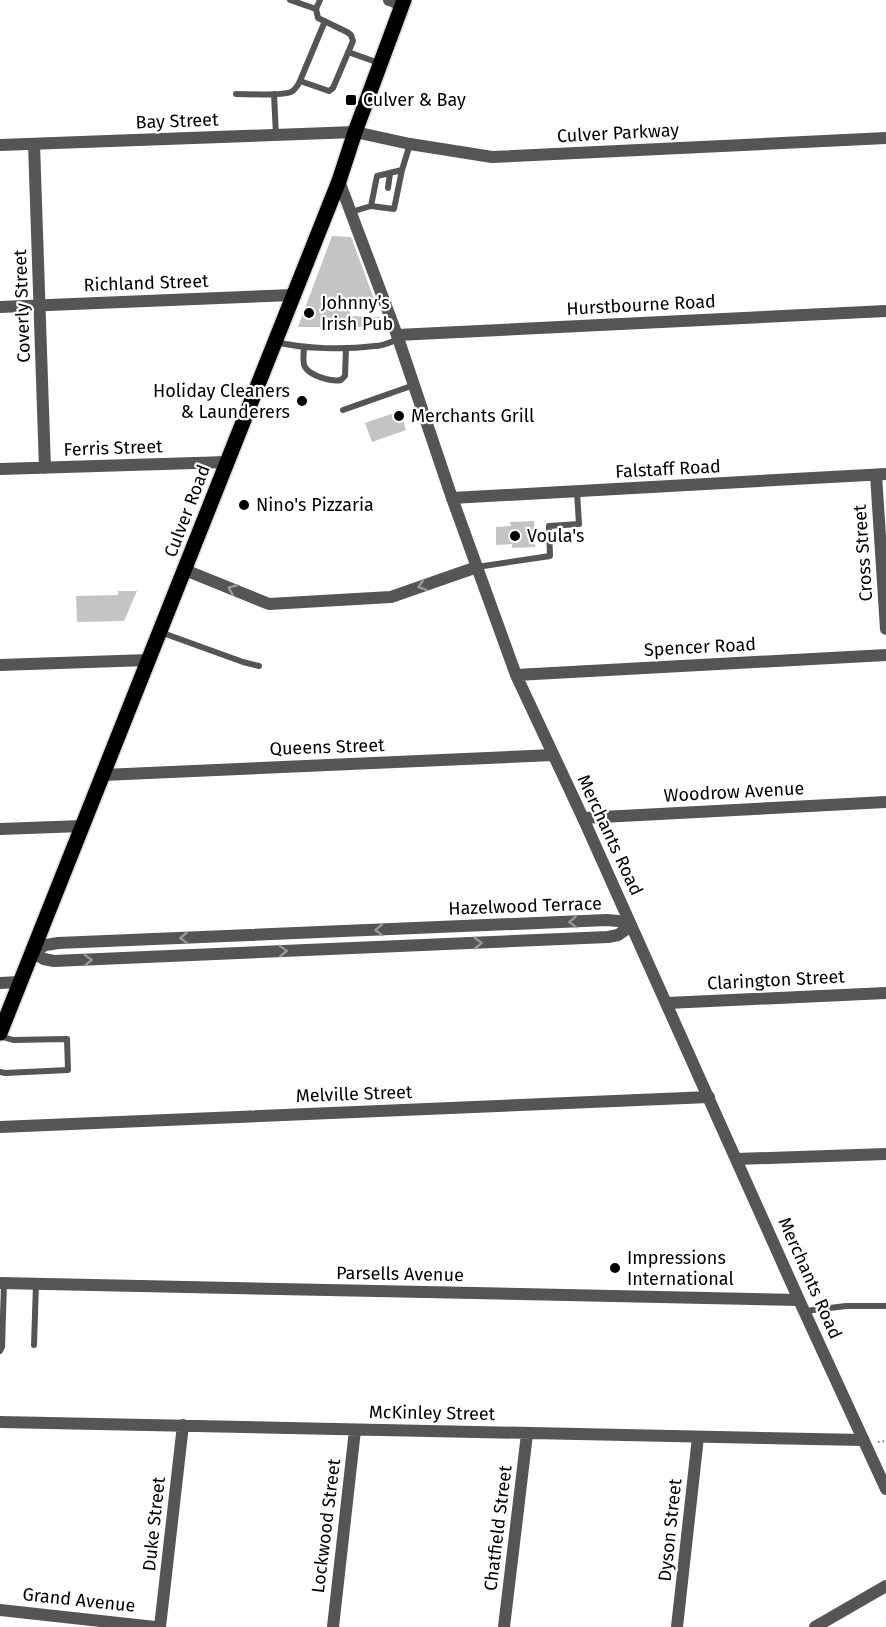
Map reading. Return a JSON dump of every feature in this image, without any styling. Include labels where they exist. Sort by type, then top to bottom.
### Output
[{"type":"main road","name":"Culver Road","points":[[0,1035],[19,982],[339,181],[380,63],[398,2]]},
{"type":"street","name":"Bay Street","points":[[0,145],[355,132]]},
{"type":"street","name":"Culver Parkway","points":[[355,132],[410,144],[492,157],[886,138]]},
{"type":"street","name":"Coverly Street","points":[[34,144],[45,468]]},
{"type":"street","name":"Merchants Road","points":[[339,181],[398,337],[452,498],[516,675],[583,818],[886,1489]]},
{"type":"street","name":"Richland Street","points":[[0,307],[293,295]]},
{"type":"street","name":"Hurstbourne Road","points":[[398,337],[886,311]]},
{"type":"street","name":"Ferris Street","points":[[0,469],[227,462]]},
{"type":"street","name":"Falstaff Road","points":[[452,498],[881,475]]},
{"type":"street","name":"Cross Street","points":[[881,475],[886,629]]},
{"type":"street","points":[[184,570],[269,604],[391,597],[477,567]]},
{"type":"street","name":"Spencer Road","points":[[516,675],[886,655]]},
{"type":"street","points":[[0,665],[148,660]]},
{"type":"street","name":"Queens Street","points":[[103,774],[553,755]]},
{"type":"street","name":"Woodrow Avenue","points":[[583,818],[886,802]]},
{"type":"street","points":[[0,829],[82,826]]},
{"type":"street","name":"Hazelwood Terrace","points":[[32,952],[46,945],[58,943],[607,920],[631,926]]},
{"type":"street","name":"Hazelwood Terrace","points":[[32,952],[44,959],[54,961],[356,948],[608,937],[618,935],[631,926]]},
{"type":"street","points":[[0,983],[19,982]]},
{"type":"street","name":"Clarington Street","points":[[667,1003],[886,993]]},
{"type":"street","name":"Melville Street","points":[[0,1127],[709,1097]]},
{"type":"street","points":[[737,1159],[886,1154]]},
{"type":"street","name":"Parsells Avenue","points":[[2,1284],[802,1306]]},
{"type":"street","name":"McKinley Street","points":[[0,1422],[863,1440]]},
{"type":"street","name":"Duke Street","points":[[160,1627],[183,1425]]},
{"type":"street","name":"Lockwood Street","points":[[333,1627],[356,1430]]},
{"type":"street","name":"Chatfield Street","points":[[504,1627],[527,1434]]},
{"type":"street","name":"Dyson Street","points":[[677,1627],[698,1437]]},
{"type":"street","points":[[815,1627],[886,1586]]},
{"type":"street","name":"Grand Avenue","points":[[0,1610],[154,1627]]},
{"type":"lane","points":[[290,0],[316,9]]},
{"type":"lane","points":[[300,81],[329,90],[333,88],[353,41],[351,35],[318,18],[316,9],[320,0]]},
{"type":"lane","points":[[236,94],[292,92],[300,81],[325,21]]},
{"type":"lane","points":[[348,52],[380,63]]},
{"type":"lane","points":[[274,93],[276,136]]},
{"type":"lane","points":[[350,212],[385,205],[394,209],[410,144]]},
{"type":"lane","points":[[371,206],[377,176],[402,170]]},
{"type":"lane","points":[[388,188],[390,173]]},
{"type":"lane","points":[[274,342],[304,347],[346,348],[378,346],[398,337]]},
{"type":"lane","points":[[304,347],[305,368],[334,382],[345,376],[346,348]]},
{"type":"lane","points":[[343,410],[414,385]]},
{"type":"lane","points":[[477,567],[550,556],[549,526],[579,524],[577,492]]},
{"type":"lane","points":[[160,632],[243,663],[259,666]]},
{"type":"lane","points":[[355,931],[356,948]]},
{"type":"lane","points":[[0,1035],[13,1040],[67,1038],[68,1070],[0,1072]]},
{"type":"lane","points":[[0,1351],[2,1347],[2,1284]]},
{"type":"lane","points":[[34,1345],[36,1284]]},
{"type":"lane","points":[[802,1306],[886,1306]]},
{"type":"path","points":[[878,1442],[886,1441]]},
{"type":"building","points":[[332,236],[351,237],[374,299],[350,299],[350,316],[380,317],[383,327],[298,327]]},
{"type":"building","points":[[400,411],[406,430],[372,442],[365,423]]},
{"type":"building","name":"Voula's","points":[[534,521],[535,547],[512,548],[512,544],[496,545],[496,527],[511,526],[510,522]]},
{"type":"building","points":[[118,591],[137,591],[124,621],[77,622],[76,596],[118,595]]},
{"type":"place","name":"Culver & Bay","points":[[351,100]]},
{"type":"place","name":"Johnny’s Irish Pub","points":[[309,313]]},
{"type":"place","name":"Holiday Cleaners & Launderers","points":[[302,401]]},
{"type":"place","name":"Merchants Grill","points":[[399,416]]},
{"type":"place","name":"Nino's Pizzaria","points":[[244,505]]},
{"type":"place","name":"Voula's","points":[[515,536]]},
{"type":"place","name":"Impressions International","points":[[615,1268]]}]
